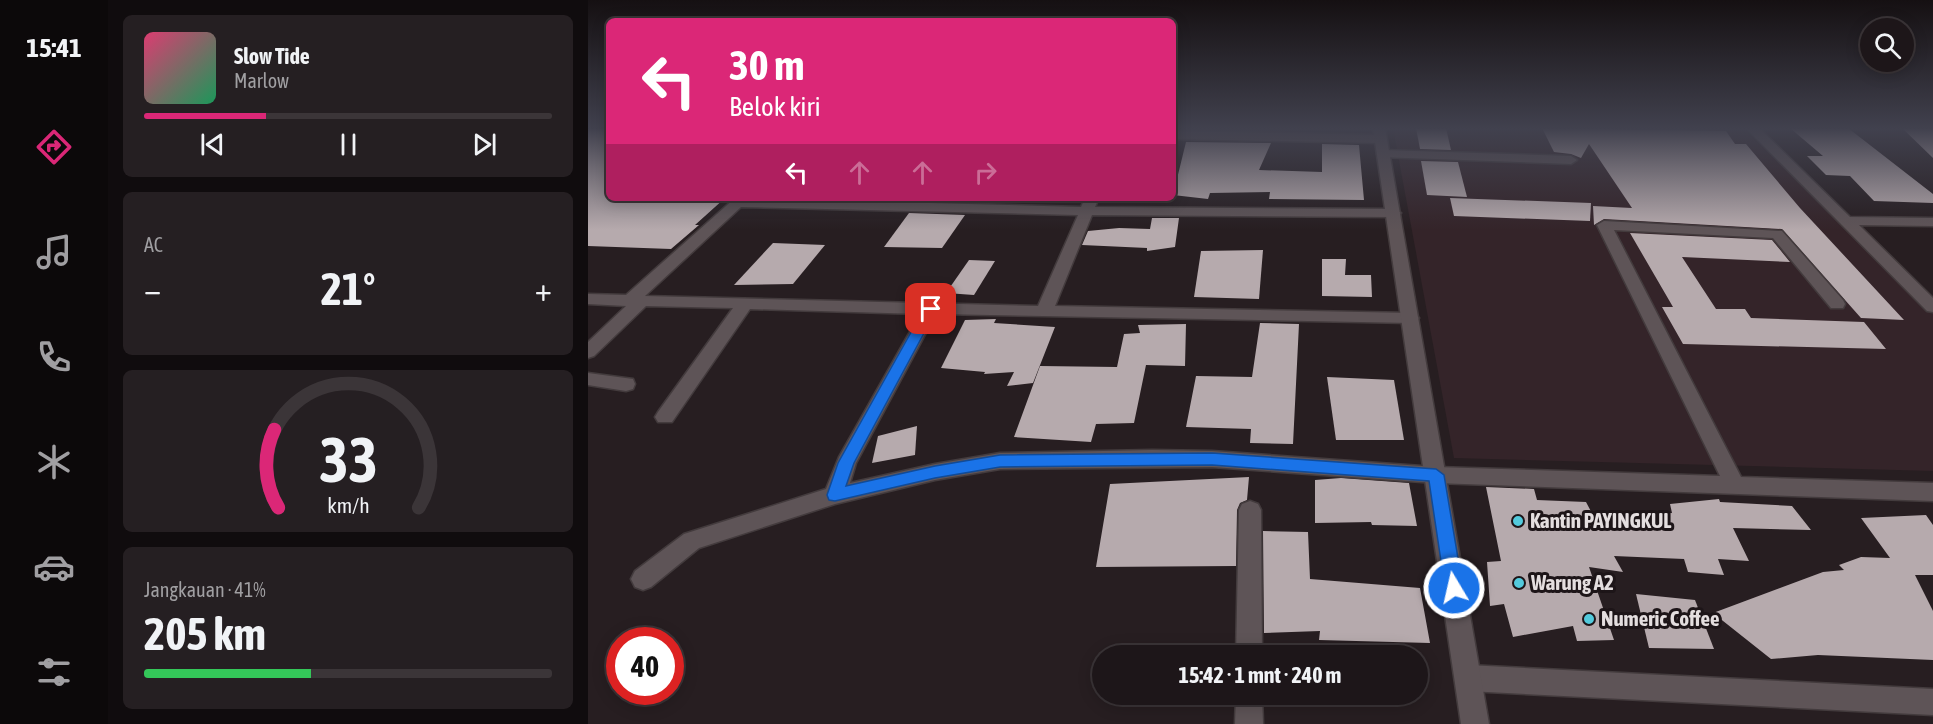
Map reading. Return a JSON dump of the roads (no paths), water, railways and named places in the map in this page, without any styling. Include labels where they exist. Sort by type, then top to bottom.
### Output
[{"type":"street","points":[[1385,162],[1475,724]]},
{"type":"street","points":[[1785,162],[1933,307]]},
{"type":"street","points":[[588,352],[634,302],[740,201],[1089,204],[1394,213]]},
{"type":"street","points":[[1045,309],[1089,204]]},
{"type":"street","points":[[1844,221],[1933,222]]},
{"type":"street","points":[[1734,484],[1604,225],[1777,234],[1837,304]]},
{"type":"street","points":[[588,299],[931,309],[1045,309],[1411,318]]},
{"type":"street","points":[[665,417],[746,302]]},
{"type":"street","points":[[835,495],[846,463],[931,309]]},
{"type":"street","points":[[588,379],[626,384]]},
{"type":"street","points":[[643,579],[676,551],[692,541],[835,495],[935,472],[1000,461],[1203,459],[1436,475],[1933,492]]},
{"type":"street","points":[[1249,645],[1250,510]]},
{"type":"street","points":[[1468,678],[1933,702]]},
{"type":"street","points":[[1249,705],[1249,724]]},
{"type":"place","name":"Kantin PAYINGKUL","points":[[1518,521]]},
{"type":"place","name":"Warung A2","points":[[1519,583]]},
{"type":"place","name":"Numeric Coffee","points":[[1589,619]]}]
